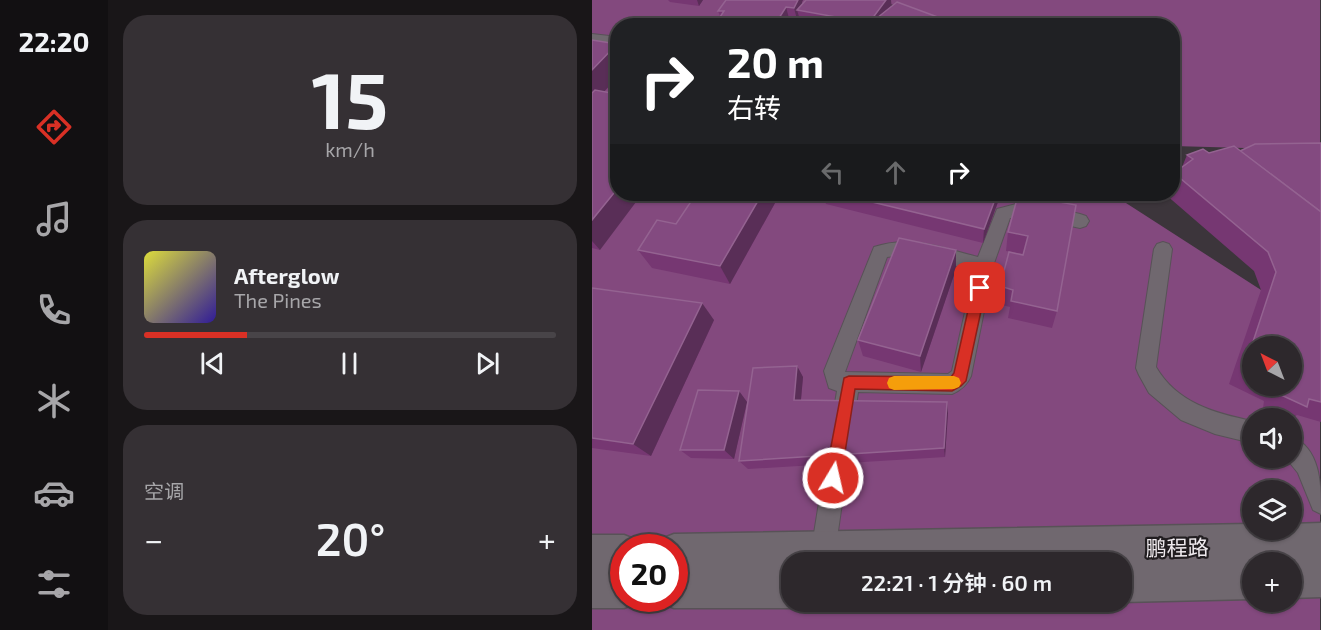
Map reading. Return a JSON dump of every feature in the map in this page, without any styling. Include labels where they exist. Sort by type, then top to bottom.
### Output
[{"type":"main road","name":"鹏程路","points":[[823,552],[1321,544]]},
{"type":"main road","name":"鹏程路","points":[[688,555],[781,553]]},
{"type":"main road","points":[[592,556],[610,555]]},
{"type":"main road","points":[[1302,577],[1321,576]]},
{"type":"main road","name":"鹏程路","points":[[1132,581],[1242,578]]},
{"type":"main road","points":[[592,587],[610,587]]},
{"type":"main road","points":[[688,587],[781,587]]},
{"type":"lane","points":[[592,38],[610,40]]},
{"type":"lane","points":[[592,42],[610,45]]},
{"type":"lane","points":[[984,266],[902,248],[887,248],[880,252],[834,371],[836,381],[952,384],[961,376],[984,266],[1003,214],[1032,211],[1080,221]]},
{"type":"lane","points":[[1163,249],[1146,368],[1156,386],[1189,413],[1215,424],[1242,430]]},
{"type":"lane","points":[[823,552],[849,382]]},
{"type":"lane","points":[[1302,460],[1321,502]]},
{"type":"shaded area","points":[[592,0],[812,0],[841,18],[610,18],[610,201],[1123,201],[1320,328],[1320,630],[592,630]]},
{"type":"shaded area","points":[[863,0],[1320,0],[1320,150],[1180,146],[1180,18],[939,18],[907,7]]},
{"type":"building","points":[[726,0],[798,0],[794,8],[786,7],[779,18],[719,18],[724,11],[718,11]]},
{"type":"building","points":[[806,0],[886,0],[873,18],[841,18],[797,10]]},
{"type":"building","points":[[897,2],[940,18],[877,18]]},
{"type":"building","points":[[592,40],[610,43],[610,51],[592,70]]},
{"type":"building","points":[[595,90],[610,93],[610,198],[592,220],[592,93]]},
{"type":"building","points":[[1321,143],[1321,212],[1240,151],[1255,144]]},
{"type":"building","points":[[1234,146],[1321,212],[1321,402],[1309,399],[1307,407],[1283,396],[1302,396],[1302,336],[1255,336],[1276,272],[1268,252],[1180,178],[1180,169],[1193,159],[1187,155],[1203,149],[1209,153]]},
{"type":"building","points":[[691,201],[758,201],[720,266],[638,250],[657,220],[676,224]]},
{"type":"building","points":[[868,201],[994,201],[984,229]]},
{"type":"building","points":[[1016,201],[1054,201],[1076,205],[1057,311],[1011,301],[1013,290],[1000,286],[1009,252],[1023,255],[1028,236],[1008,232]]},
{"type":"building","points":[[899,238],[956,250],[920,356],[858,340]]},
{"type":"building","points":[[592,288],[702,303],[633,444],[592,438]]},
{"type":"building","points":[[797,366],[794,400],[947,402],[944,448],[739,461],[753,368]]},
{"type":"building","points":[[698,390],[739,391],[724,450],[680,450]]},
{"type":"slow traffic","points":[[894,383],[954,383]]},
{"type":"route","points":[[833,478],[849,382],[952,384],[961,376],[980,288]]}]
